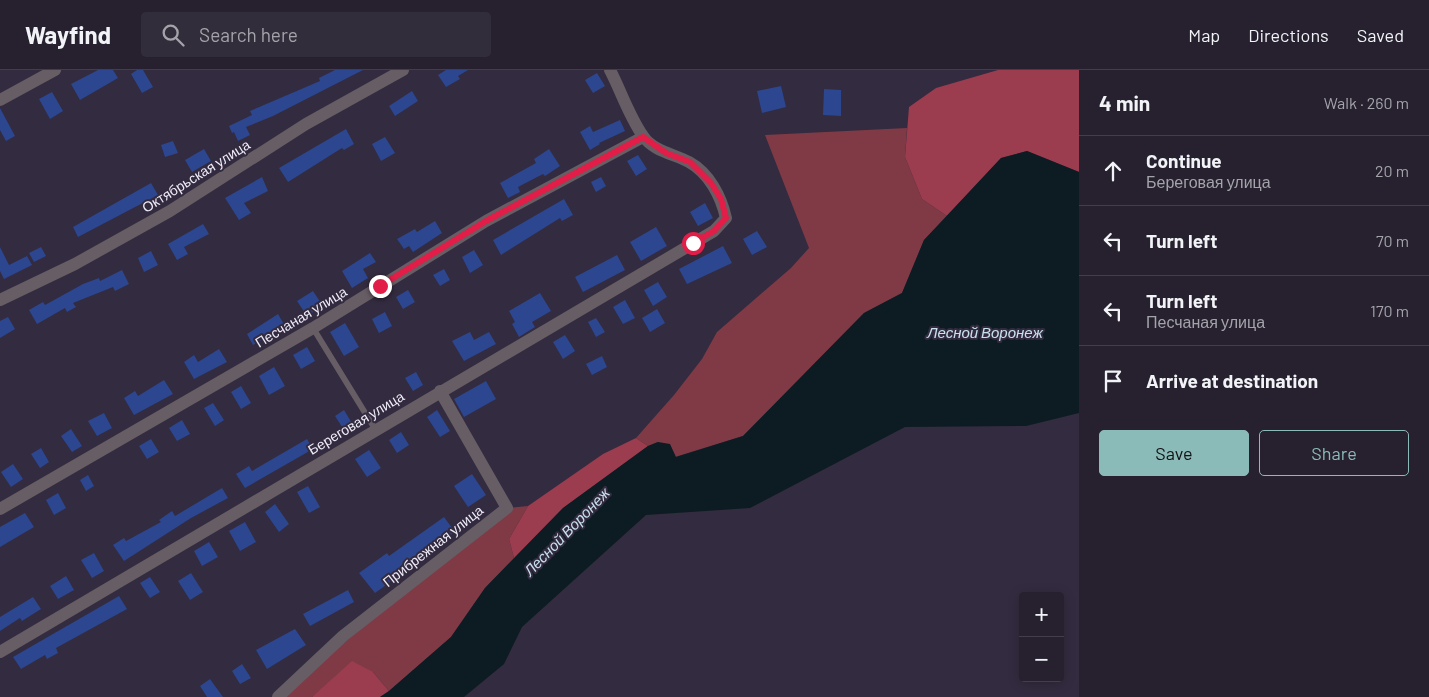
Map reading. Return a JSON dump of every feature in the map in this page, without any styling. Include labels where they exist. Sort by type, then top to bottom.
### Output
[{"type":"street","points":[[0,100],[54,70]]},
{"type":"street","name":"Октябрьская улица","points":[[0,300],[74,264],[170,211],[306,124],[403,70]]},
{"type":"street","points":[[610,70],[643,137]]},
{"type":"street","name":"Береговая улица","points":[[0,652],[375,429],[714,231],[726,218],[721,199],[711,183],[690,162],[666,153],[643,137]]},
{"type":"street","name":"Песчаная улица","points":[[0,509],[313,328],[486,221],[643,137]]},
{"type":"street","name":"Прибрежная улица","points":[[278,697],[343,636],[506,508],[440,391]]},
{"type":"lane","points":[[313,328],[375,429]]},
{"type":"shaded area","points":[[998,70],[1079,70],[1079,172],[1027,151],[1001,158],[947,216],[922,199],[905,157],[909,107],[936,88]]},
{"type":"shaded area","points":[[907,128],[905,157],[922,199],[947,216],[924,240],[902,293],[864,313],[743,436],[675,457],[658,442],[648,446],[636,438],[674,395],[702,359],[717,332],[791,268],[809,248],[765,135]]},
{"type":"shaded area","points":[[636,438],[648,446],[563,508],[514,558],[509,539],[528,506],[603,454]]},
{"type":"shaded area","points":[[528,506],[509,539],[514,558],[485,588],[451,637],[389,691],[373,672],[325,687],[312,697],[278,697],[507,508]]},
{"type":"shaded area","points":[[352,661],[373,672],[389,691],[380,697],[312,697]]},
{"type":"water","name":"Лесной Воронеж","points":[[1027,151],[1079,172],[1079,413],[1026,426],[905,427],[750,508],[646,515],[522,627],[504,664],[464,697],[380,697],[451,637],[485,588],[563,508],[648,446],[658,442],[670,444],[676,457],[743,436],[864,313],[902,293],[924,240],[1001,158]]},
{"type":"building","points":[[98,70],[113,70],[118,78],[80,100],[71,84]]},
{"type":"building","points":[[137,70],[143,70],[153,87],[142,93],[131,74]]},
{"type":"building","points":[[335,70],[363,70],[273,116],[246,127],[250,135],[238,141],[234,132],[232,133],[229,126],[252,115],[250,111],[320,81],[319,78]]},
{"type":"building","points":[[446,70],[468,70],[458,76],[460,79],[446,87],[438,75]]},
{"type":"building","points":[[597,73],[605,86],[593,93],[585,80]]},
{"type":"building","points":[[781,86],[786,107],[762,113],[757,91]]},
{"type":"building","points":[[824,89],[841,90],[841,116],[823,115]]},
{"type":"building","points":[[412,91],[418,101],[395,116],[389,106]]},
{"type":"building","points":[[52,92],[63,111],[50,119],[39,99]]},
{"type":"building","points":[[0,108],[15,136],[6,141],[0,130]]},
{"type":"building","points":[[620,120],[625,131],[599,143],[590,150],[580,132],[590,126],[593,132]]},
{"type":"building","points":[[346,129],[354,144],[344,150],[342,148],[288,182],[279,168]]},
{"type":"building","points":[[385,137],[395,153],[381,161],[372,144]]},
{"type":"building","points":[[173,141],[178,153],[165,157],[161,145]]},
{"type":"building","points":[[204,149],[211,161],[192,172],[185,160]]},
{"type":"building","points":[[549,149],[560,166],[545,176],[543,174],[518,187],[520,192],[508,198],[500,183],[536,163],[534,159]]},
{"type":"building","points":[[638,155],[647,169],[636,176],[627,161]]},
{"type":"building","points":[[262,177],[268,191],[244,203],[251,213],[239,220],[225,198]]},
{"type":"building","points":[[601,177],[606,186],[596,192],[591,182]]},
{"type":"building","points":[[151,183],[158,195],[78,237],[73,227]]},
{"type":"building","points":[[564,199],[573,215],[562,221],[560,218],[501,255],[493,240]]},
{"type":"building","points":[[705,203],[713,218],[698,226],[690,212]]},
{"type":"building","points":[[435,221],[442,233],[413,252],[409,246],[404,249],[397,239],[415,229],[417,232]]},
{"type":"building","points":[[203,224],[209,234],[184,247],[188,254],[177,260],[168,244]]},
{"type":"building","points":[[656,227],[667,246],[641,261],[630,242]]},
{"type":"building","points":[[757,231],[767,247],[752,255],[743,239]]},
{"type":"building","points":[[723,246],[732,263],[687,284],[679,269]]},
{"type":"building","points":[[0,247],[9,265],[27,256],[32,265],[4,279],[0,271]]},
{"type":"building","points":[[41,247],[46,256],[34,262],[29,253]]},
{"type":"building","points":[[474,250],[483,265],[470,273],[462,257]]},
{"type":"building","points":[[151,251],[158,265],[144,272],[138,258]]},
{"type":"building","points":[[370,253],[376,262],[363,269],[368,278],[352,288],[342,271]]},
{"type":"building","points":[[617,255],[625,270],[583,292],[575,277]]},
{"type":"building","points":[[444,269],[450,280],[440,286],[433,275]]},
{"type":"building","points":[[122,270],[129,284],[115,291],[113,287],[73,303],[76,307],[67,312],[65,308],[37,324],[29,310],[43,302],[45,305],[83,284],[99,278],[100,281]]},
{"type":"building","points":[[658,282],[667,297],[653,306],[644,290]]},
{"type":"building","points":[[408,290],[415,302],[403,309],[396,297]]},
{"type":"building","points":[[313,291],[323,306],[307,316],[297,301]]},
{"type":"building","points":[[540,293],[551,311],[532,322],[535,327],[519,337],[512,324],[515,322],[509,311]]},
{"type":"building","points":[[625,300],[635,318],[623,324],[613,307]]},
{"type":"building","points":[[657,309],[665,323],[650,332],[642,318]]},
{"type":"building","points":[[385,312],[392,326],[379,333],[372,319]]},
{"type":"building","points":[[278,314],[285,326],[253,345],[247,334]]},
{"type":"building","points":[[8,317],[15,329],[0,338],[0,321]]},
{"type":"building","points":[[596,318],[605,332],[596,337],[588,322]]},
{"type":"building","points":[[345,323],[359,347],[344,356],[330,332]]},
{"type":"building","points":[[470,332],[474,340],[489,332],[496,344],[464,361],[452,341]]},
{"type":"building","points":[[565,335],[575,351],[563,359],[553,342]]},
{"type":"building","points":[[307,347],[315,361],[301,369],[293,355]]},
{"type":"building","points":[[219,349],[227,362],[194,379],[184,362],[194,355],[198,362]]},
{"type":"building","points":[[602,356],[607,367],[592,375],[586,364]]},
{"type":"building","points":[[274,367],[285,386],[269,395],[259,376]]},
{"type":"building","points":[[416,372],[423,385],[413,391],[405,378]]},
{"type":"building","points":[[164,380],[173,394],[134,415],[124,398],[135,391],[138,396]]},
{"type":"building","points":[[486,381],[496,399],[464,417],[454,399]]},
{"type":"building","points":[[241,386],[251,403],[241,409],[231,392]]},
{"type":"building","points":[[213,403],[224,420],[215,426],[204,408]]},
{"type":"building","points":[[344,410],[353,425],[344,430],[335,416]]},
{"type":"building","points":[[437,410],[450,431],[440,437],[427,417]]},
{"type":"building","points":[[104,413],[112,428],[97,436],[88,421]]},
{"type":"building","points":[[182,420],[190,434],[177,441],[169,428]]},
{"type":"building","points":[[71,429],[82,446],[72,452],[61,436]]},
{"type":"building","points":[[401,432],[409,445],[397,453],[389,440]]},
{"type":"building","points":[[151,439],[159,452],[147,459],[139,446]]},
{"type":"building","points":[[307,439],[313,449],[245,488],[236,474],[249,466],[252,471]]},
{"type":"building","points":[[41,448],[49,462],[40,468],[31,454]]},
{"type":"building","points":[[369,450],[381,468],[367,477],[355,459]]},
{"type":"building","points":[[13,464],[23,479],[11,487],[1,472]]},
{"type":"building","points":[[472,474],[486,495],[468,507],[454,486]]},
{"type":"building","points":[[88,475],[94,486],[86,491],[80,480]]},
{"type":"building","points":[[308,486],[320,507],[309,513],[297,492]]},
{"type":"building","points":[[222,488],[228,498],[191,518],[124,561],[113,545],[124,538],[126,541],[161,522],[159,520],[172,511],[175,516]]},
{"type":"building","points":[[58,493],[66,508],[54,515],[46,500]]},
{"type":"building","points":[[275,504],[289,524],[279,532],[265,512]]},
{"type":"building","points":[[25,513],[34,527],[0,547],[0,527]]},
{"type":"building","points":[[444,517],[455,532],[434,546],[436,549],[375,593],[359,573],[387,553],[389,556]]},
{"type":"building","points":[[245,522],[256,542],[240,551],[229,531]]},
{"type":"building","points":[[209,542],[218,557],[202,566],[194,551]]},
{"type":"building","points":[[94,553],[104,571],[92,578],[81,560]]},
{"type":"building","points":[[191,573],[203,592],[190,600],[178,581]]},
{"type":"building","points":[[66,576],[74,590],[58,599],[50,586]]},
{"type":"building","points":[[150,577],[160,592],[150,598],[140,583]]},
{"type":"building","points":[[348,590],[354,602],[310,626],[303,614]]},
{"type":"building","points":[[119,596],[127,609],[56,648],[58,653],[47,659],[45,655],[21,669],[13,657]]},
{"type":"building","points":[[33,597],[41,609],[22,621],[20,618],[0,631],[0,617]]},
{"type":"building","points":[[295,629],[306,645],[267,669],[256,650]]},
{"type":"building","points":[[242,664],[251,678],[240,684],[232,671]]},
{"type":"building","points":[[210,679],[223,697],[207,697],[200,686]]},
{"type":"route","points":[[380,286],[486,221],[643,137],[666,153],[690,162],[711,183],[721,199],[726,218],[714,231],[693,243]]}]
